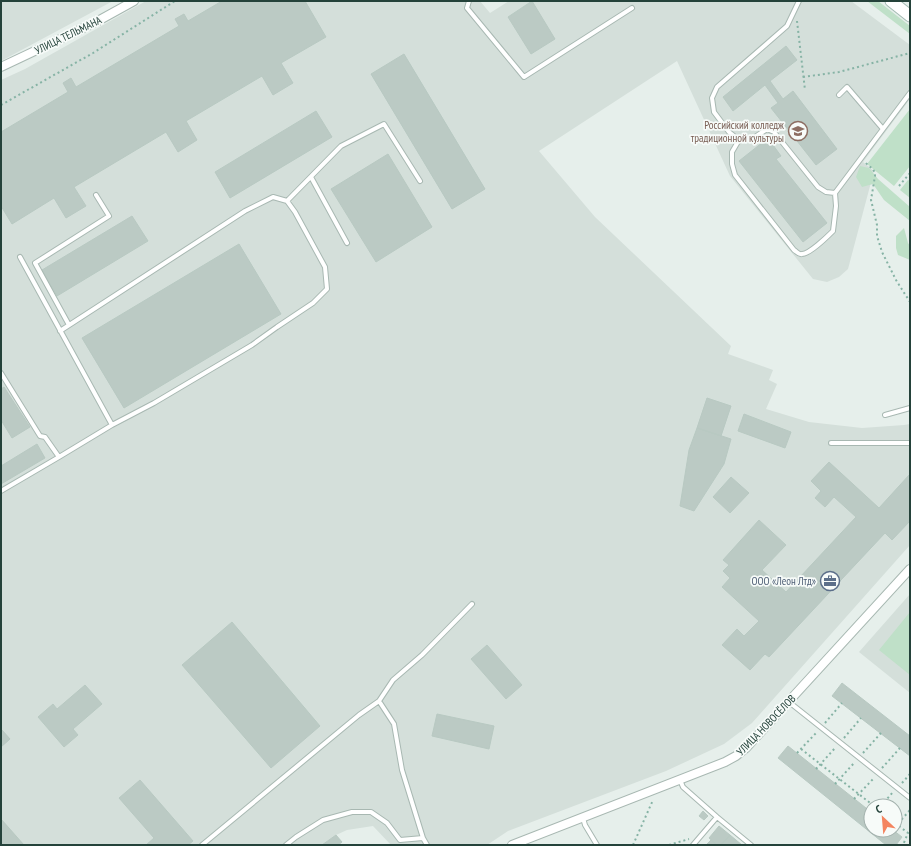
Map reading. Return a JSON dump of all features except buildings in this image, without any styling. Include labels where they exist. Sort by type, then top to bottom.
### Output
[{"type":"main road","points":[[891,1],[910,16]]},
{"type":"street","name":"УЛИЦА ТЕЛЬМАНА","points":[[1,67],[96,22],[134,1]]},
{"type":"street","name":"УЛИЦА НОВОСЁЛОВ","points":[[517,844],[725,762],[736,756],[746,748],[789,702],[910,569]]},
{"type":"lane","points":[[469,1],[467,8],[524,77],[632,8]]},
{"type":"lane","points":[[799,1],[787,26],[717,87],[712,98],[714,112],[729,132],[739,140],[752,139],[767,129],[774,132],[818,187],[826,192],[835,193]]},
{"type":"lane","points":[[839,95],[847,87],[883,129]]},
{"type":"lane","points":[[739,140],[732,152],[732,164],[735,175],[798,254],[803,254],[808,252],[834,232],[836,206],[835,193],[910,94]]},
{"type":"lane","points":[[287,201],[341,146],[384,124],[420,181]]},
{"type":"lane","points":[[311,176],[347,242]]},
{"type":"lane","points":[[69,325],[34,263],[109,216],[96,195]]},
{"type":"lane","points":[[1,491],[58,456],[154,403],[252,345],[313,303],[326,289],[325,267],[295,212],[287,201],[273,197],[245,211],[60,331]]},
{"type":"lane","points":[[20,257],[112,425]]},
{"type":"lane","points":[[1,373],[40,436],[45,437],[58,456]]},
{"type":"lane","points":[[885,415],[910,408]]},
{"type":"lane","points":[[831,443],[910,442]]},
{"type":"lane","points":[[202,845],[379,701],[393,680],[422,655],[472,604]]},
{"type":"lane","points":[[379,701],[394,724],[402,770],[426,845]]},
{"type":"lane","points":[[789,702],[910,798]]},
{"type":"lane","points":[[680,780],[683,787],[751,845]]},
{"type":"lane","points":[[286,845],[323,820],[352,812],[371,812],[387,823],[400,840],[423,838]]},
{"type":"lane","points":[[693,845],[717,817]]},
{"type":"lane","points":[[583,818],[585,825],[598,845]]},
{"type":"path","points":[[1,105],[93,53],[174,1]]},
{"type":"path","points":[[796,8],[805,90]]},
{"type":"path","points":[[803,77],[839,72],[910,53]]},
{"type":"path","points":[[866,164],[874,170],[876,176],[871,200],[877,225],[877,236],[882,252],[896,280],[910,302]]},
{"type":"path","points":[[898,186],[909,175]]},
{"type":"path","points":[[797,753],[842,704]]},
{"type":"path","points":[[816,769],[861,718]]},
{"type":"path","points":[[835,784],[881,733]]},
{"type":"path","points":[[854,799],[900,748]]},
{"type":"path","points":[[801,749],[864,798]]},
{"type":"path","points":[[888,798],[910,774]]},
{"type":"path","points":[[633,845],[653,798]]},
{"type":"path","points":[[903,818],[910,810]]},
{"type":"path","points":[[903,830],[908,833],[903,845]]},
{"type":"path","points":[[669,845],[702,835]]},
{"type":"shaded area","points":[[1,1],[113,1],[1,61]]},
{"type":"shaded area","points":[[146,1],[480,1],[490,13],[509,1],[851,1],[910,45],[910,99],[863,162],[874,171],[848,269],[839,277],[827,282],[813,279],[730,176],[677,61],[539,151],[595,217],[731,346],[728,354],[773,370],[769,380],[777,384],[766,409],[809,422],[862,428],[910,424],[910,545],[752,723],[724,744],[666,771],[508,831],[487,845],[391,845],[373,826],[347,830],[336,835],[322,845],[1,845],[1,80],[25,69]]},
{"type":"shaded area","points":[[910,594],[910,693],[859,652]]},
{"type":"green space","points":[[867,1],[878,1],[910,26],[910,34]]},
{"type":"green space","points":[[910,109],[910,166],[894,186],[867,164]]},
{"type":"green space","points":[[860,166],[869,168],[878,179],[910,207],[910,221],[884,200],[873,184],[862,187],[856,177]]},
{"type":"green space","points":[[908,180],[910,181],[910,198],[900,190]]},
{"type":"green space","points":[[904,228],[910,246],[910,260],[898,255],[896,248],[896,236]]},
{"type":"green space","points":[[910,612],[910,675],[879,650]]},
{"type":"place","name":"Российский колледж традиционной культуры","points":[[798,131]]},
{"type":"place","name":"ООО «Леон Лтд»","points":[[830,581]]}]
